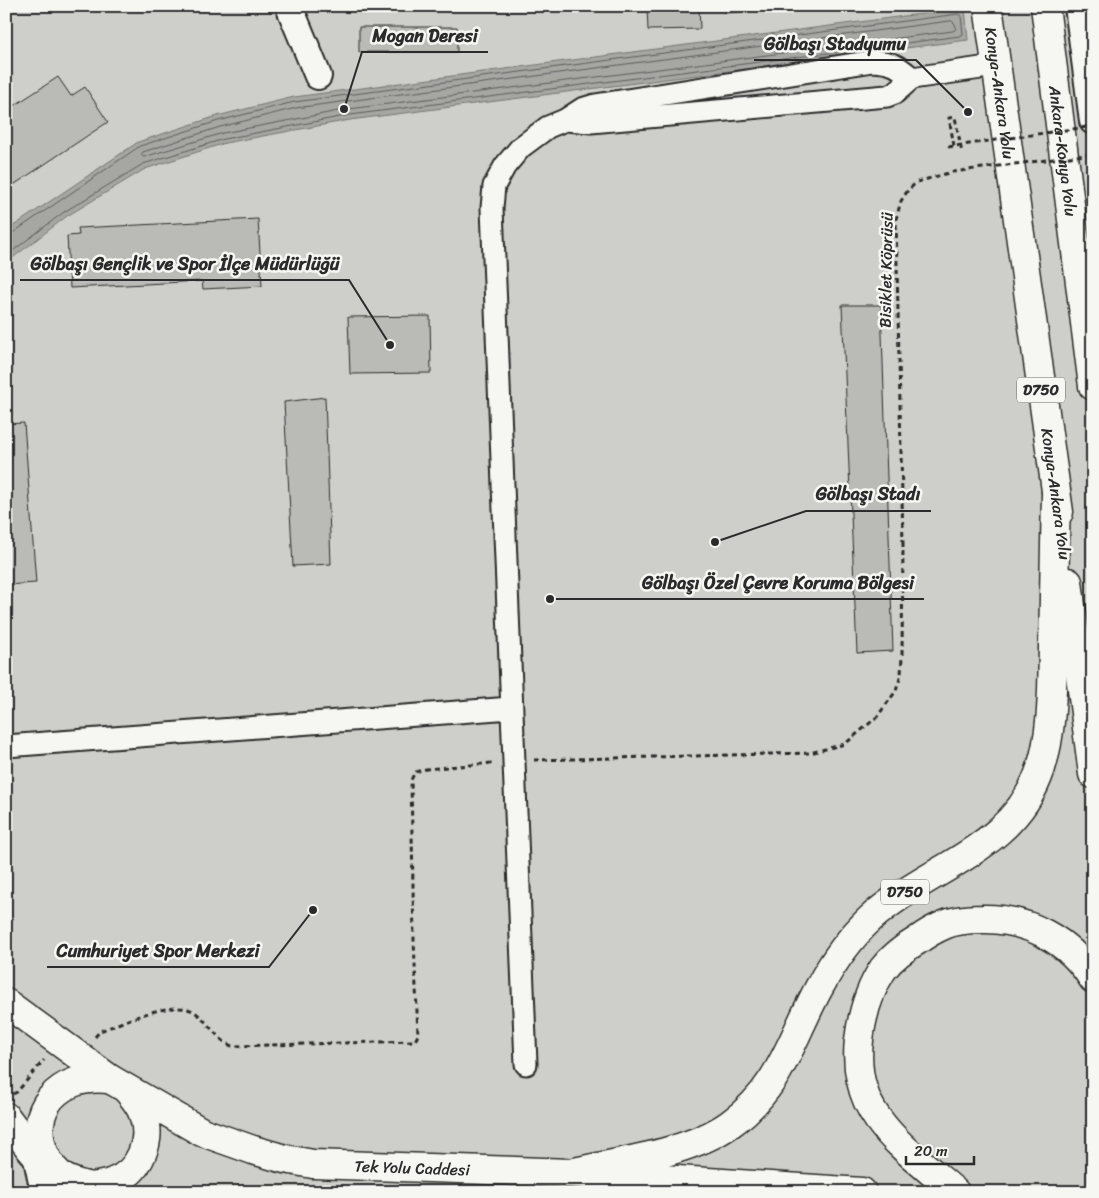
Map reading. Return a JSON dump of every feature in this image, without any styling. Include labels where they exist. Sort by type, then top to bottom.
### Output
[{"type":"main road","name":"Konya-Ankara Yolu","points":[[988,6],[1093,774]]},
{"type":"main road","name":"Ankara-Konya Yolu","points":[[1045,6],[1093,386]]},
{"type":"main road","name":"D750","points":[[570,1174],[702,1140],[729,1125],[756,1103],[774,1078],[791,1048],[820,985],[853,938],[870,920],[901,894],[942,872],[977,850],[1007,825],[1027,799],[1041,769],[1049,733],[1056,494]]},
{"type":"main road","points":[[955,1192],[915,1158],[877,1118],[866,1098],[859,1076],[858,1052],[860,1029],[872,988],[884,967],[906,947],[946,924],[971,919],[999,918],[1024,924],[1047,934],[1065,947],[1086,968],[1093,978]]},
{"type":"main road","name":"Tek Yolu Caddesi","points":[[6,1003],[119,1084],[202,1132],[252,1150],[285,1159],[313,1164],[570,1174],[862,1192]]},
{"type":"main road","points":[[6,1117],[45,1166],[77,1184],[102,1189],[122,1178],[140,1158],[146,1140],[146,1122],[139,1104],[119,1084],[84,1079],[59,1090],[53,1096],[40,1120],[45,1166]]},
{"type":"street","points":[[289,6],[318,76]]},
{"type":"street","points":[[1078,6],[1093,121]]},
{"type":"street","points":[[526,1064],[492,208],[494,186],[505,166],[521,147],[548,127],[565,120],[582,109],[595,105],[874,61],[897,65],[912,78]]},
{"type":"street","points":[[565,120],[591,122],[887,96],[895,93],[912,78],[995,66]]},
{"type":"street","points":[[6,746],[511,708]]},
{"type":"street","points":[[121,1192],[140,1158]]},
{"type":"path","points":[[954,146],[949,118],[955,117],[962,153]]},
{"type":"path","points":[[948,146],[1093,126]]},
{"type":"path","name":"Bisiklet Köprüsü","points":[[529,760],[810,753],[845,744],[877,717],[896,691],[902,656],[903,544],[896,219],[901,201],[908,190],[917,182],[952,172],[1093,154]]},
{"type":"path","points":[[92,1041],[100,1031],[154,1011],[179,1007],[194,1011],[224,1043],[232,1046],[415,1041],[418,1035],[412,780],[415,772],[426,768],[494,763]]},
{"type":"shaded area","points":[[6,6],[1093,6],[1093,1192],[6,1192]]},
{"type":"water","points":[[965,8],[968,40],[350,120],[225,143],[145,169],[67,216],[6,263],[6,231],[138,142],[217,116],[294,97]]},
{"type":"building","points":[[647,6],[699,6],[700,29],[648,30]]},
{"type":"building","points":[[724,6],[765,6],[765,10],[725,13]]},
{"type":"building","points":[[359,27],[457,27],[457,52],[359,52]]},
{"type":"building","points":[[58,77],[71,96],[85,87],[108,122],[6,190],[6,111]]},
{"type":"building","points":[[258,219],[262,286],[203,289],[202,281],[70,288],[67,236],[79,235],[78,228]]},
{"type":"building","points":[[842,305],[881,305],[893,651],[857,653]]},
{"type":"building","points":[[430,316],[431,373],[350,374],[348,317]]},
{"type":"building","points":[[325,397],[331,564],[293,566],[284,402]]},
{"type":"building","points":[[24,423],[36,583],[6,585],[6,424]]},
{"type":"place","name":"Mogan Deresi","points":[[344,109]]},
{"type":"place","name":"Gölbaşı Stadyumu","points":[[968,112]]},
{"type":"place","name":"Gölbaşı Gençlik ve Spor İlçe Müdürlüğü","points":[[390,345]]},
{"type":"place","name":"Gölbaşı Stadı","points":[[715,542]]},
{"type":"place","name":"Gölbaşı Özel Çevre Koruma Bölgesi","points":[[550,599]]},
{"type":"place","name":"Cumhuriyet Spor Merkezi","points":[[313,910]]}]
